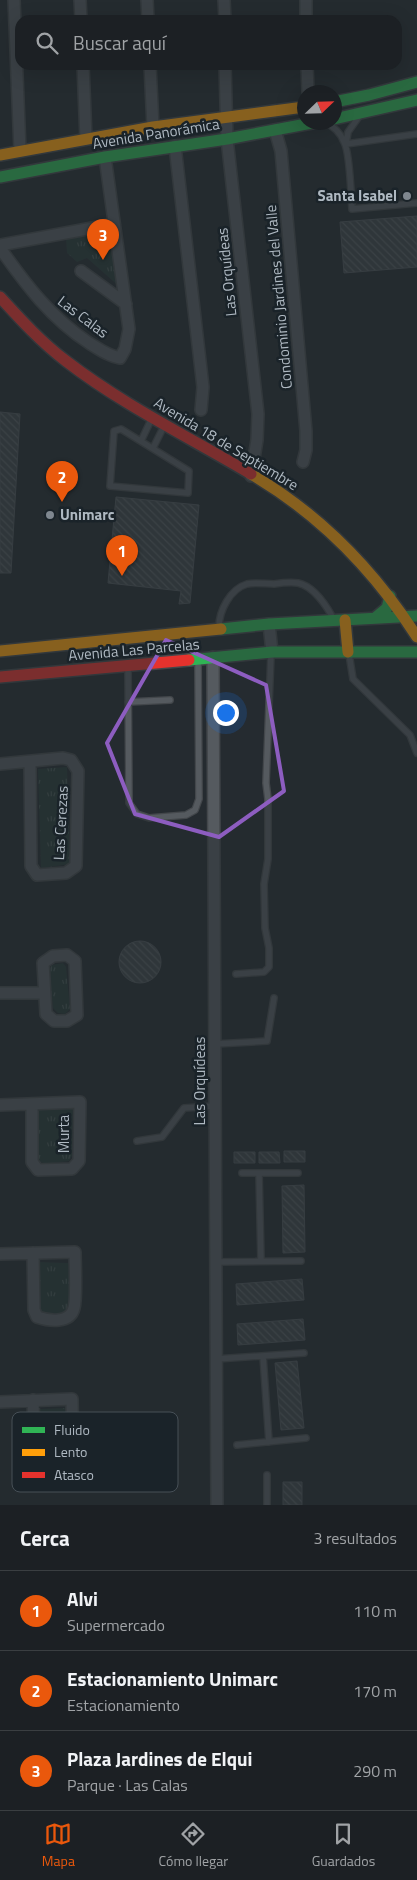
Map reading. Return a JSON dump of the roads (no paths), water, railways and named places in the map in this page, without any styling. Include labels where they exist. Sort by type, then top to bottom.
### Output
[{"type":"main road","points":[[342,101],[369,96],[417,82]]},
{"type":"main road","points":[[342,118],[417,100]]},
{"type":"main road","name":"Avenida Panorámica","points":[[0,155],[153,128],[297,108]]},
{"type":"main road","name":"Avenida Panorámica","points":[[0,177],[105,157],[227,139],[297,126]]},
{"type":"main road","name":"Avenida 18 de Septiembre","points":[[0,297],[26,326],[60,357],[94,381],[296,504],[317,520],[356,556],[390,596],[417,637]]},
{"type":"main road","points":[[375,618],[387,608],[390,596]]},
{"type":"main road","name":"Avenida Las Parcelas","points":[[0,651],[269,624],[417,616]]},
{"type":"main road","points":[[340,620],[348,652]]},
{"type":"main road","name":"Avenida Las Parcelas","points":[[0,677],[272,652],[417,652]]},
{"type":"street","points":[[14,0],[15,25]]},
{"type":"street","points":[[80,0],[81,15]]},
{"type":"street","points":[[147,0],[148,15]]},
{"type":"street","points":[[224,0],[224,15]]},
{"type":"street","points":[[306,0],[306,15]]},
{"type":"street","points":[[17,70],[20,151]]},
{"type":"street","points":[[83,70],[86,139]]},
{"type":"street","points":[[150,70],[153,128]]},
{"type":"street","name":"Las Orquídeas","points":[[226,70],[227,139],[258,414],[257,440],[251,476]]},
{"type":"street","points":[[307,70],[308,85]]},
{"type":"street","name":"Condominio Jardines del Valle","points":[[275,130],[281,150],[305,421],[306,450],[303,462]]},
{"type":"street","points":[[175,146],[204,387],[201,410]]},
{"type":"street","name":"Las Calas","points":[[0,248],[19,276],[45,307],[71,331],[111,356],[120,358],[125,349],[129,328],[105,157]]},
{"type":"street","points":[[0,244],[114,224]]},
{"type":"street","points":[[81,271],[126,304]]},
{"type":"street","points":[[269,624],[272,652]]},
{"type":"street","name":"Las Orquídeas","points":[[213,657],[217,1505]]},
{"type":"street","name":"Las Cerezas","points":[[0,764],[63,758],[71,760],[78,771],[76,866],[66,873],[37,875],[31,866],[30,762]]},
{"type":"street","points":[[67,955],[75,961],[76,1015],[67,1021],[54,1021],[46,1014],[44,993],[43,963],[53,956],[67,955]]},
{"type":"street","points":[[0,994],[44,993]]},
{"type":"street","name":"Murta","points":[[0,1105],[80,1102],[79,1161],[72,1169],[38,1170],[32,1162],[32,1104]]},
{"type":"street","points":[[0,1254],[32,1253],[75,1252],[74,1308],[69,1317],[64,1320],[37,1317],[34,1310],[32,1253]]},
{"type":"street","points":[[0,1402],[72,1399],[72,1412]]},
{"type":"street","points":[[33,1400],[33,1412]]},
{"type":"lane","points":[[362,114],[353,123],[348,132],[346,144],[352,209],[417,203]]},
{"type":"lane","points":[[337,130],[346,144]]},
{"type":"lane","points":[[346,144],[417,134]]},
{"type":"lane","points":[[141,441],[153,417]]},
{"type":"lane","points":[[152,448],[165,424]]},
{"type":"lane","points":[[121,429],[141,441],[189,471],[188,493],[110,486],[114,431],[121,429]]},
{"type":"lane","points":[[219,629],[219,620],[223,608],[231,594],[247,584],[298,583],[313,592],[340,620]]},
{"type":"lane","points":[[236,974],[264,972],[268,967],[269,948],[265,928],[264,884],[268,859],[268,799],[266,783],[272,652]]},
{"type":"lane","points":[[348,652],[353,679],[410,735],[417,753]]},
{"type":"lane","points":[[128,665],[128,795],[131,808],[137,814],[148,818],[186,815],[191,813],[197,806],[199,799],[198,659]]},
{"type":"lane","points":[[128,702],[170,700]]},
{"type":"lane","points":[[215,1044],[267,1042],[274,998]]},
{"type":"lane","points":[[137,1141],[162,1137],[184,1108],[215,1106]]},
{"type":"lane","points":[[242,1173],[298,1173]]},
{"type":"lane","points":[[259,1173],[261,1261]]},
{"type":"lane","points":[[216,1262],[301,1261]]},
{"type":"lane","points":[[216,1359],[304,1353]]},
{"type":"lane","points":[[263,1356],[270,1442]]},
{"type":"lane","points":[[237,1445],[306,1438]]},
{"type":"lane","points":[[267,1475],[267,1505]]},
{"type":"place","name":"Santa Isabel","points":[[407,196]]},
{"type":"place","name":"Plaza Jardines de Elqui","points":[[103,260]]},
{"type":"place","name":"Estacionamiento Unimarc","points":[[62,502]]},
{"type":"place","name":"Unimarc","points":[[50,515]]},
{"type":"place","name":"Alvi","points":[[122,576]]}]
